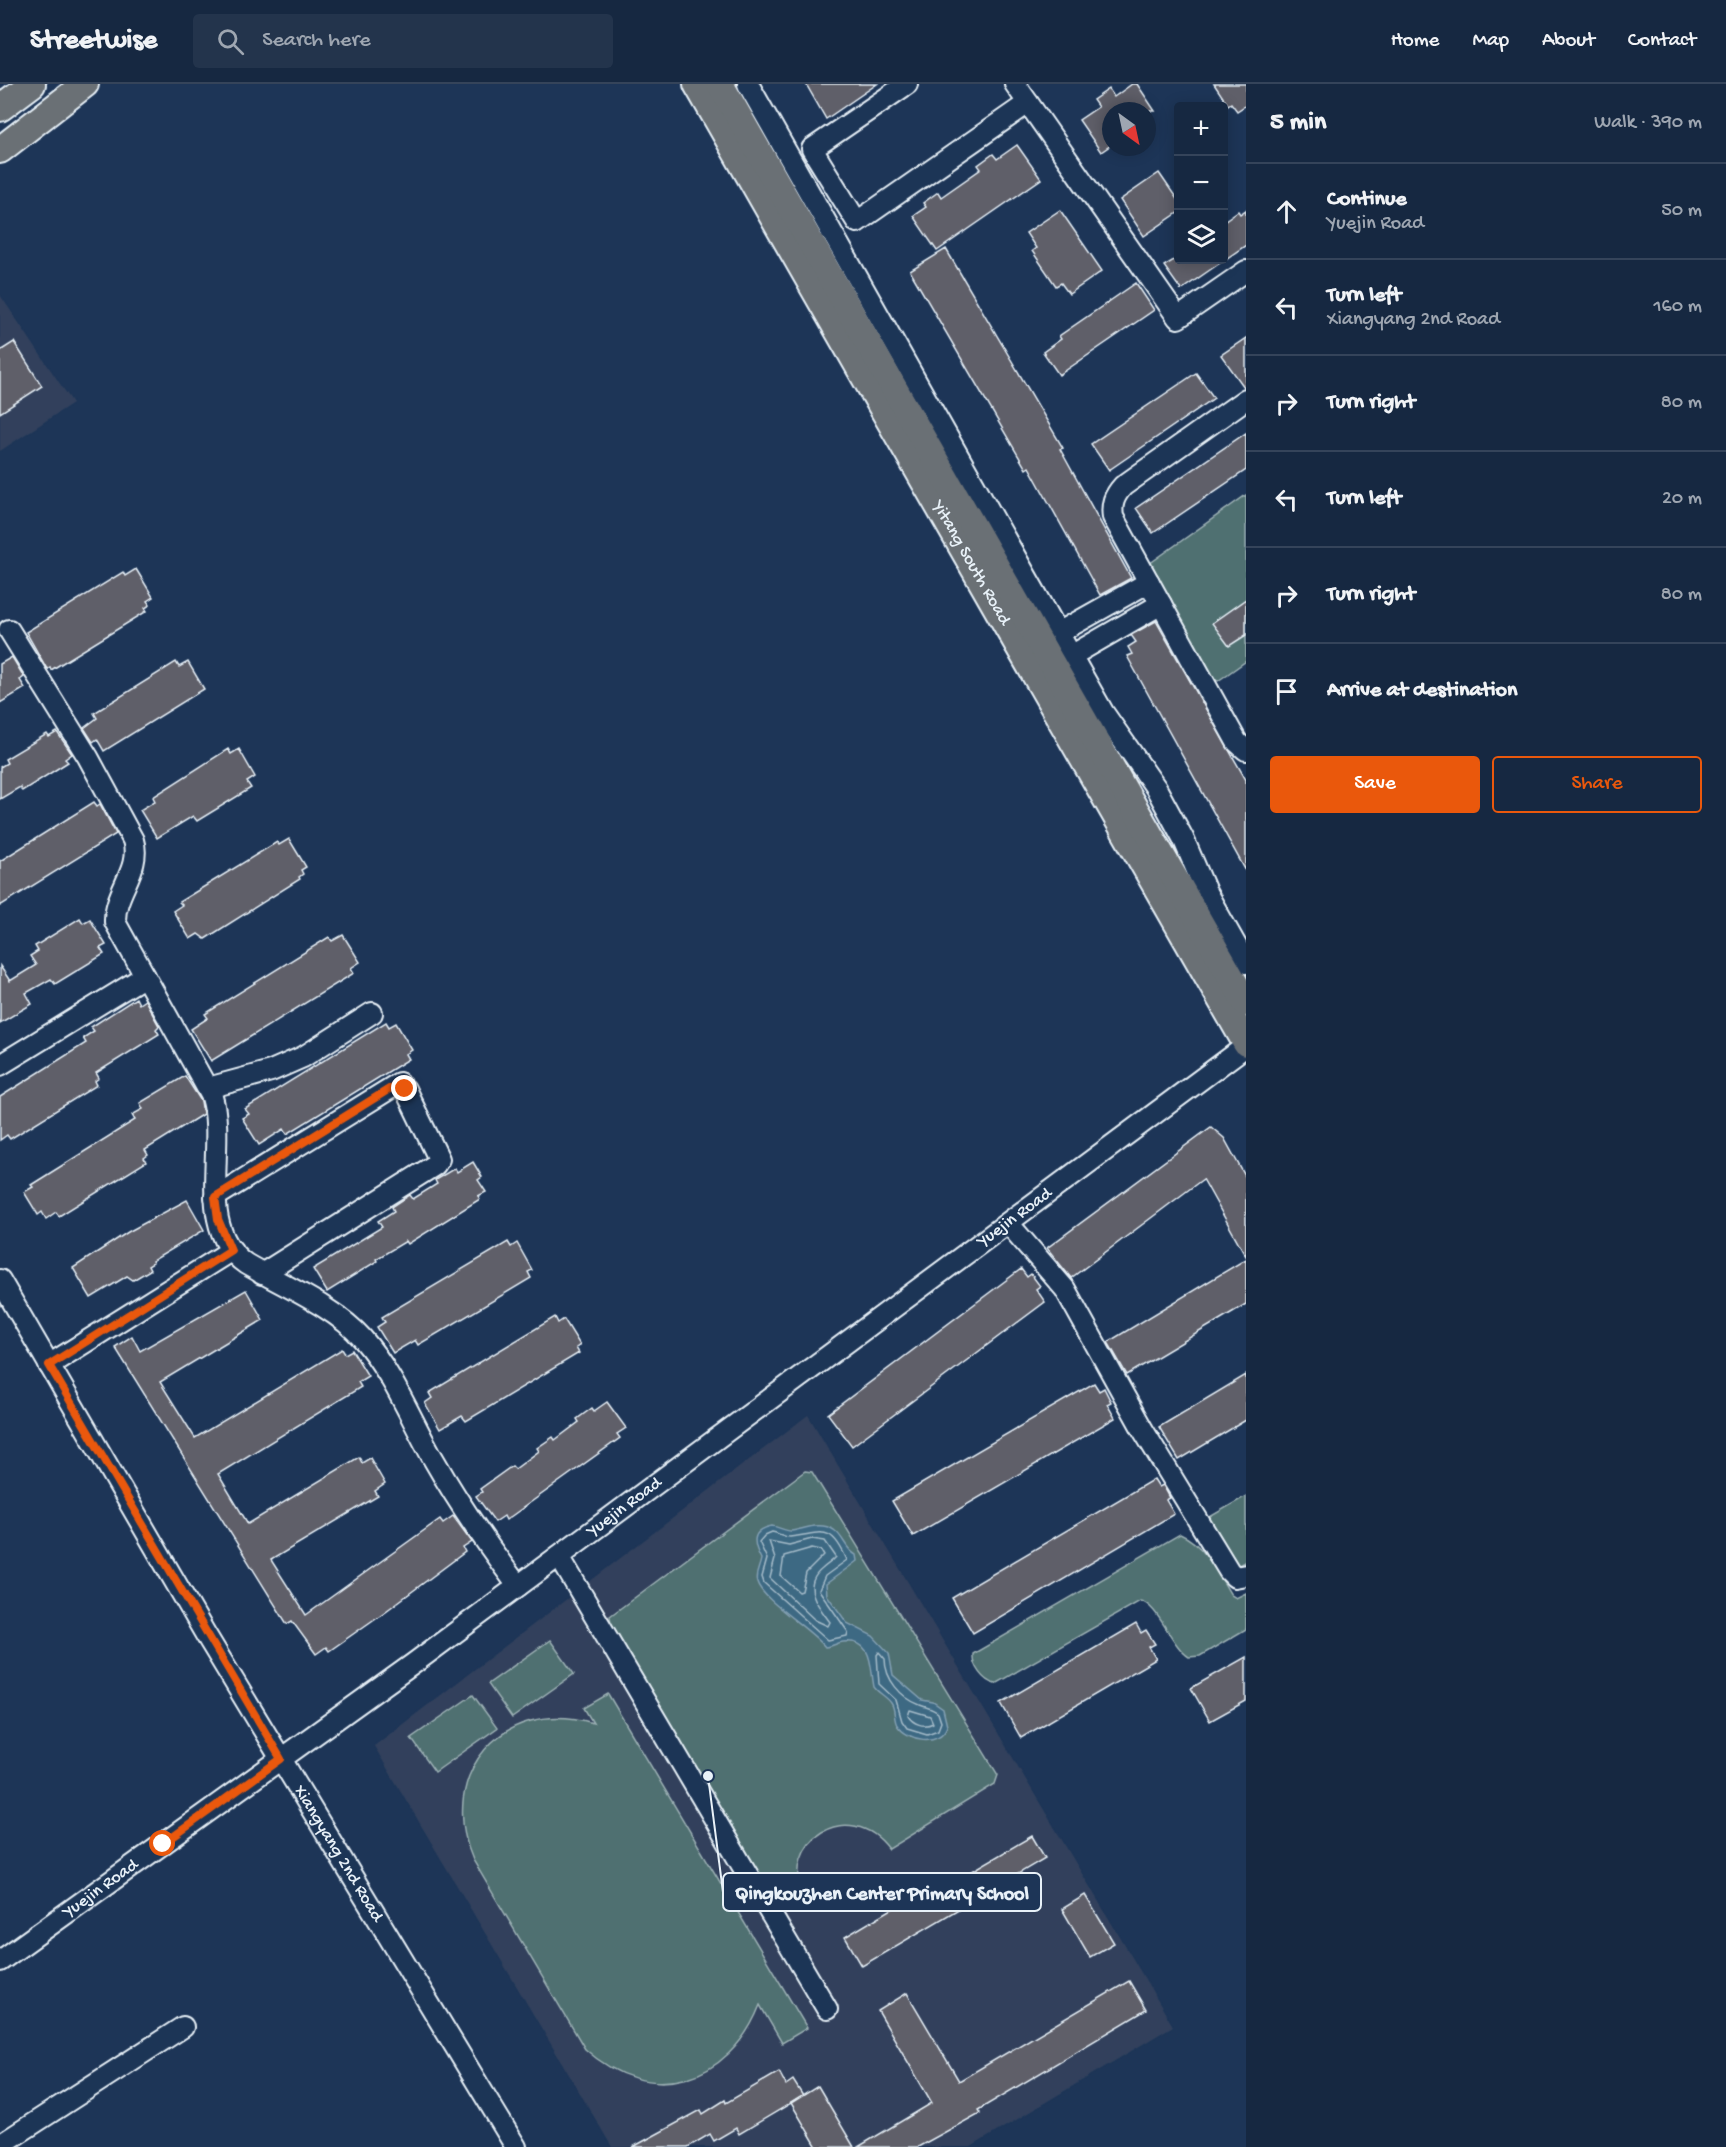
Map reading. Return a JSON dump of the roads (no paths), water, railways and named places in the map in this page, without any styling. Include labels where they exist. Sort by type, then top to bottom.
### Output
[{"type":"main road","points":[[2,102],[32,84]]},
{"type":"main road","points":[[0,150],[85,84]]},
{"type":"main road","name":"Yitang South Road","points":[[697,84],[1246,1045]]},
{"type":"main road","name":"Yitang South Road","points":[[720,84],[803,206],[1246,1003]]},
{"type":"street","points":[[748,84],[803,206],[1058,633],[1102,712],[1156,788],[1183,838],[1207,894],[1246,963]]},
{"type":"street","points":[[907,84],[812,149],[857,222],[1028,103]]},
{"type":"street","points":[[1015,84],[1178,318],[1246,271]]},
{"type":"street","points":[[803,206],[833,184]]},
{"type":"street","points":[[1246,399],[1117,492],[1112,508],[1113,517],[1237,742],[1246,750]]},
{"type":"street","points":[[1058,633],[1149,582]]},
{"type":"street","points":[[1071,656],[1161,604]]},
{"type":"street","points":[[9,630],[88,757],[134,840],[137,853],[135,863],[119,896],[115,922],[208,1089],[217,1113],[218,1129],[213,1184],[218,1219],[231,1250],[236,1257],[262,1274],[343,1320],[362,1337],[389,1378],[435,1461],[479,1533],[518,1586]]},
{"type":"street","points":[[0,1065],[145,976]]},
{"type":"street","points":[[208,1089],[271,1071],[303,1057],[372,1013]]},
{"type":"street","name":"Yuejin Road","points":[[0,1961],[560,1556],[1246,1045]]},
{"type":"street","points":[[215,1197],[399,1083],[405,1089],[439,1159],[435,1166],[262,1274]]},
{"type":"street","points":[[1008,1223],[1065,1289],[1143,1430],[1229,1571],[1234,1577],[1246,1575]]},
{"type":"street","points":[[49,1365],[231,1250]]},
{"type":"street","name":"Xiangyang 2nd Road","points":[[0,1280],[281,1759],[516,2147]]},
{"type":"street","points":[[560,1556],[828,2008]]},
{"type":"street","points":[[0,2145],[183,2027]]},
{"type":"water","points":[[772,1526],[791,1531],[813,1526],[829,1527],[856,1555],[857,1561],[826,1584],[827,1595],[847,1623],[873,1636],[889,1653],[893,1675],[922,1700],[933,1702],[943,1709],[947,1726],[943,1733],[931,1739],[908,1735],[897,1725],[891,1703],[874,1687],[871,1663],[865,1649],[853,1642],[825,1647],[777,1606],[761,1589],[756,1577],[761,1559],[755,1538],[760,1531]]},
{"type":"place","name":"Qingkouzhen Center Primary School","points":[[708,1776]]}]
